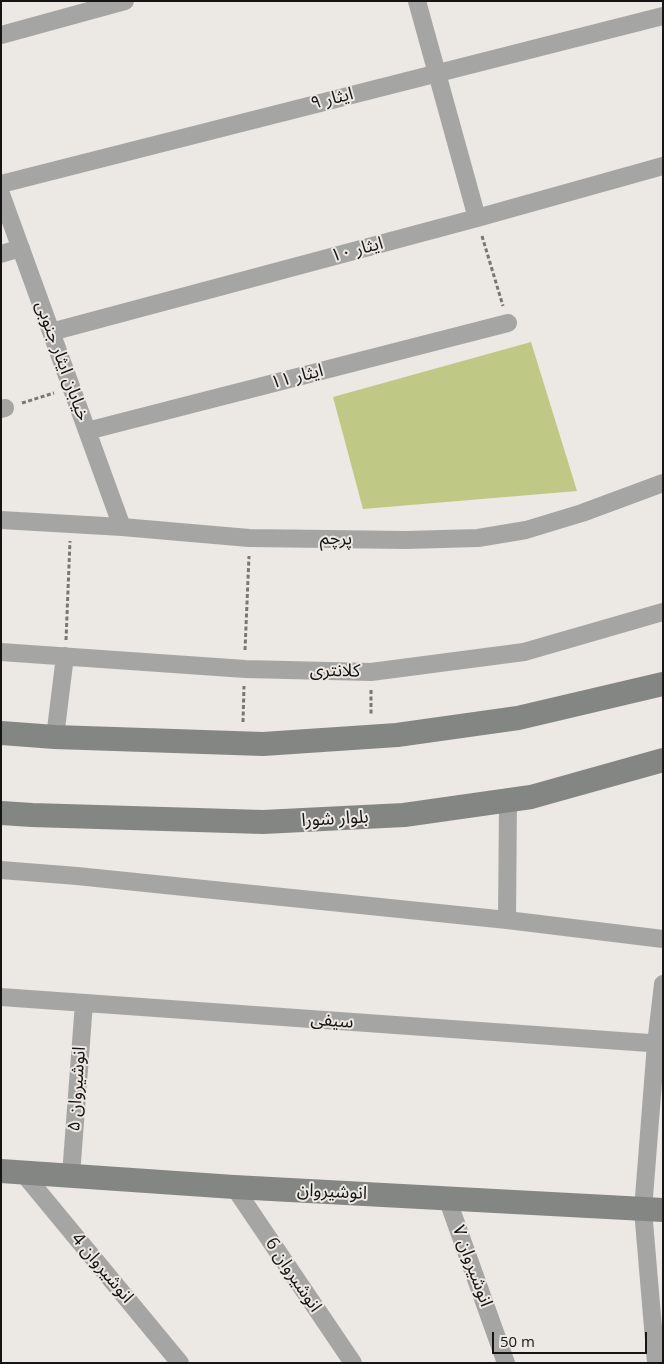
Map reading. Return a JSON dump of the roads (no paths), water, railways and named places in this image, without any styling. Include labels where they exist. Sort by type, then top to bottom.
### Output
[{"type":"main road","points":[[1,733],[55,737],[242,744],[371,737],[518,718],[663,684]]},
{"type":"main road","name":"بلوار شورا","points":[[1,813],[263,822],[404,815],[531,797],[663,760]]},
{"type":"main road","name":"انوشیروان","points":[[12,1172],[234,1187],[653,1210]]},
{"type":"street","points":[[1,35],[125,1]]},
{"type":"street","points":[[417,1],[477,218]]},
{"type":"street","name":"ایثار ۹","points":[[1,184],[663,16]]},
{"type":"street","name":"ایثار ۱۰","points":[[51,332],[663,166]]},
{"type":"street","name":"خیابان ایثار جنوبی","points":[[1,194],[122,527]]},
{"type":"street","points":[[1,254],[21,248]]},
{"type":"street","name":"ایثار ۱۱","points":[[87,430],[508,323]]},
{"type":"street","name":"پرچم","points":[[1,520],[122,527],[249,538],[406,540],[478,538],[526,530],[582,513],[663,484]]},
{"type":"street","name":"کلانتری","points":[[1,652],[245,669],[371,672],[524,652],[663,612]]},
{"type":"street","points":[[55,737],[65,656]]},
{"type":"street","points":[[507,920],[508,800]]},
{"type":"street","points":[[1,870],[77,876],[507,920],[663,939]]},
{"type":"street","points":[[656,1363],[653,1210],[663,984]]},
{"type":"street","name":"سیفی","points":[[1,997],[659,1044]]},
{"type":"street","name":"انوشیروان ۵","points":[[71,1176],[84,1003]]},
{"type":"street","name":"انوشیروان 4","points":[[12,1172],[180,1363]]},
{"type":"street","name":"انوشیروان 6","points":[[234,1187],[353,1363]]},
{"type":"street","name":"انوشیروان ۷","points":[[447,1198],[506,1363]]}]
